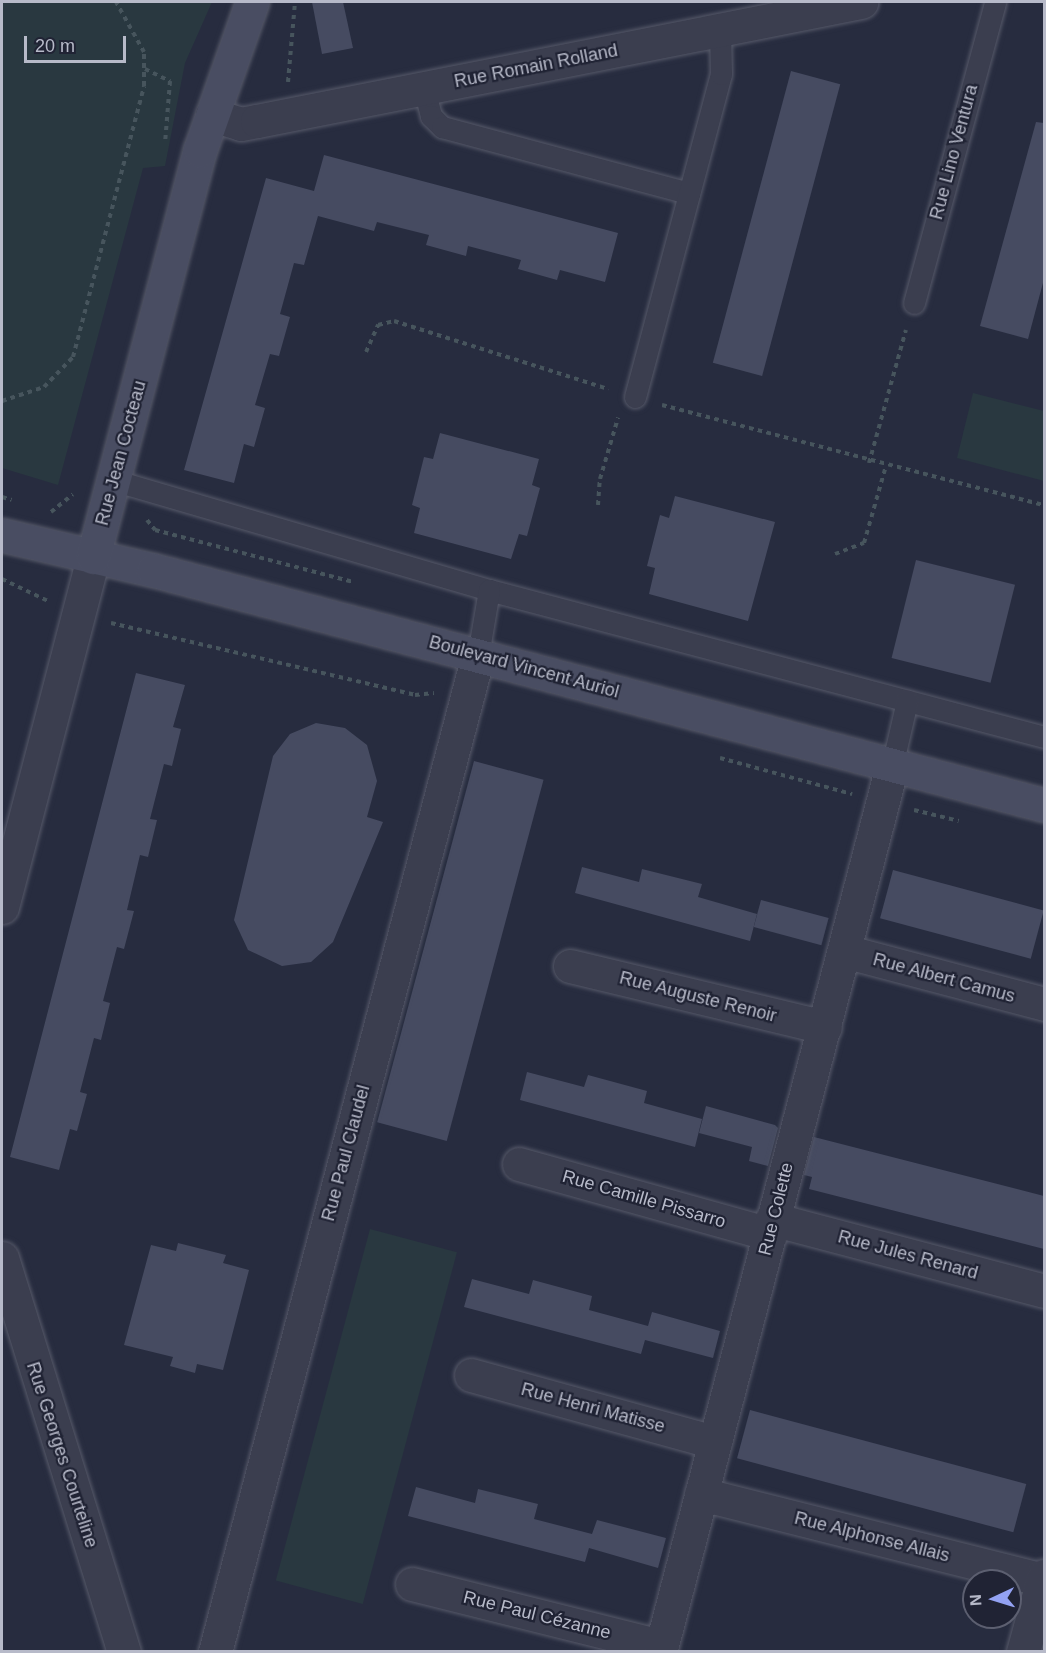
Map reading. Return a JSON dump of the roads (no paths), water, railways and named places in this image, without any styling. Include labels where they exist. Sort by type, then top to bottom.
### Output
[{"type":"street","name":"Rue Jean Cocteau","points":[[2,908],[200,150],[252,2]]},
{"type":"street","name":"Rue Romain Rolland","points":[[212,115],[241,124],[861,2]]},
{"type":"street","name":"Boulevard Vincent Auriol","points":[[2,535],[478,655],[1044,805]]},
{"type":"street","name":"Rue Paul Claudel","points":[[215,1652],[478,655]]},
{"type":"street","name":"Rue Colette","points":[[661,1649],[892,766]]},
{"type":"street","name":"Rue Albert Camus","points":[[843,951],[1044,1005]]},
{"type":"street","name":"Rue Auguste Renoir","points":[[570,966],[825,1027]]},
{"type":"street","name":"Rue Camille Pissarro","points":[[519,1164],[771,1226]]},
{"type":"street","name":"Rue Jules Renard","points":[[771,1226],[1044,1291]]},
{"type":"street","name":"Rue Georges Courteline","points":[[2,1258],[124,1652]]},
{"type":"street","name":"Rue Henri Matisse","points":[[471,1375],[715,1442]]},
{"type":"street","name":"Rue Alphonse Allais","points":[[701,1494],[1044,1578]]},
{"type":"street","points":[[1031,1648],[1044,1578]]},
{"type":"street","name":"Rue Paul Cézanne","points":[[412,1584],[661,1649]]},
{"type":"lane","name":"Rue Lino Ventura","points":[[914,303],[995,2]]},
{"type":"lane","points":[[630,396],[721,74],[720,30]]},
{"type":"lane","points":[[424,88],[431,116],[442,127],[688,193]]},
{"type":"lane","points":[[113,480],[489,590],[1044,737]]},
{"type":"lane","points":[[478,655],[489,590]]},
{"type":"lane","points":[[892,766],[907,701]]}]
